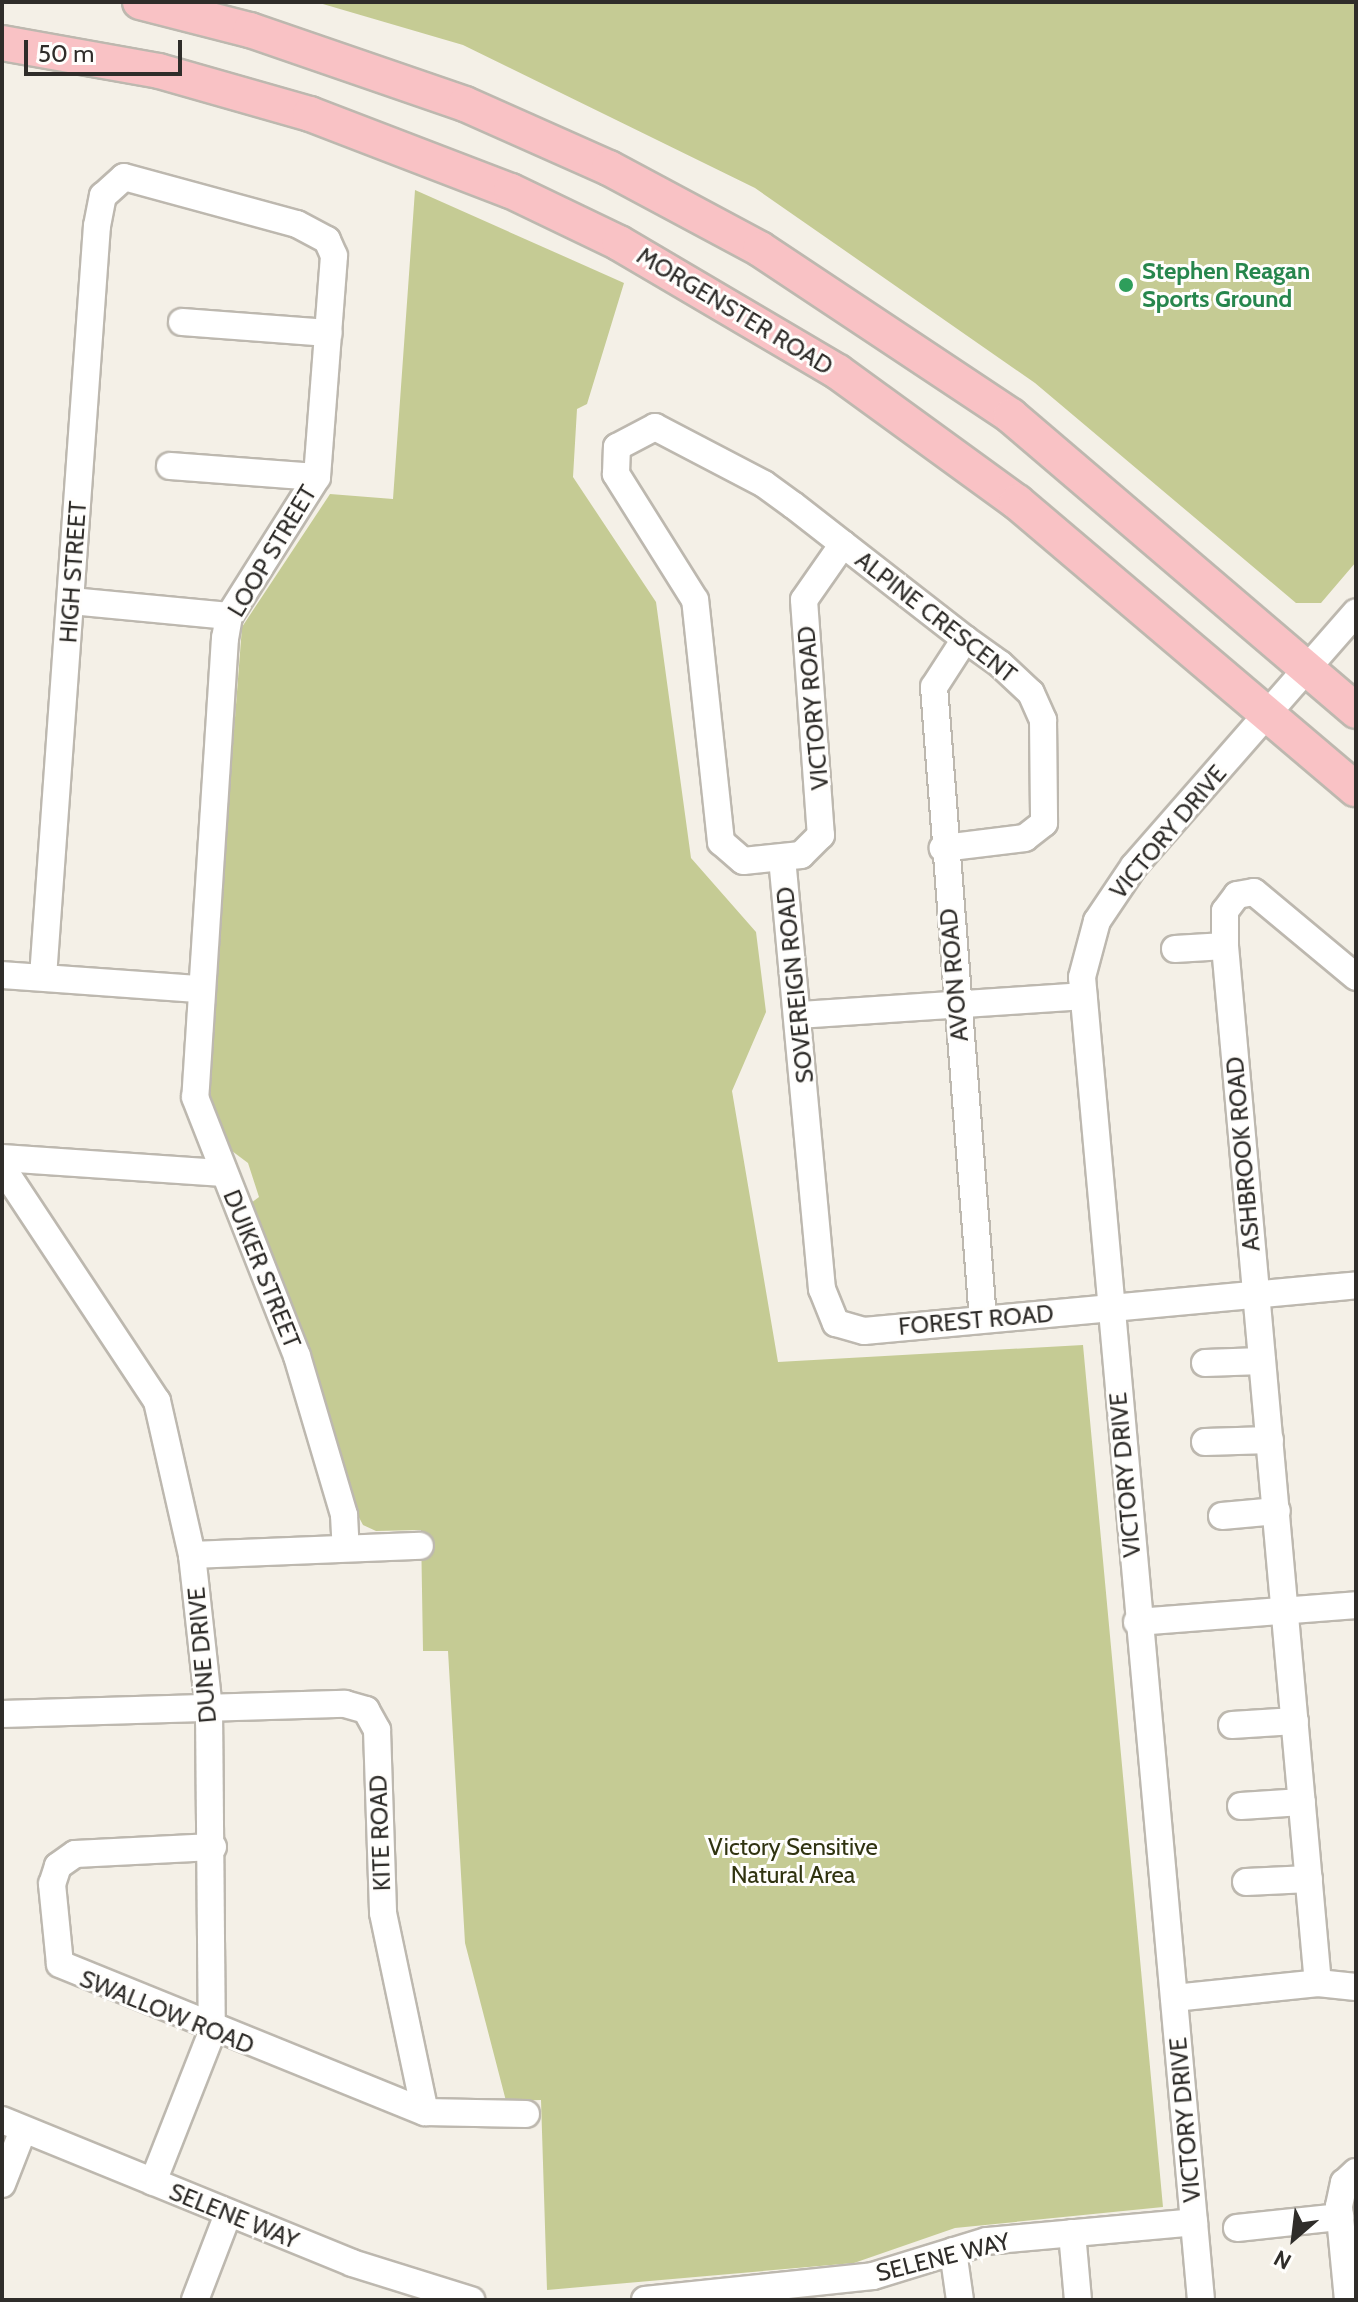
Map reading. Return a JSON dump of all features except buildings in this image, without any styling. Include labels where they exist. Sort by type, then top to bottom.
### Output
[{"type":"main road","points":[[140,2],[250,30],[465,104],[609,168],[760,249],[1011,416],[1356,711]]},
{"type":"main road","name":"MORGENSTER ROAD","points":[[2,43],[159,71],[310,114],[511,191],[619,243],[875,397],[1017,502],[1356,789]]},
{"type":"street","name":"LOOP STREET","points":[[124,177],[297,224],[327,240],[334,256],[317,477],[229,616],[199,989]]},
{"type":"street","name":"HIGH STREET","points":[[43,977],[97,226],[103,196],[124,177]]},
{"type":"street","points":[[182,322],[329,333]]},
{"type":"street","name":"ALPINE CRESCENT","points":[[633,433],[655,427],[764,484],[965,639],[1038,703],[1048,812],[1025,838],[943,848]]},
{"type":"street","name":"SOVEREIGN ROAD","points":[[633,433],[617,447],[616,474],[695,600],[721,842],[743,861],[782,858],[799,1015],[822,1289],[827,1310],[843,1327]]},
{"type":"street","points":[[170,466],[317,477]]},
{"type":"street","name":"VICTORY ROAD","points":[[782,858],[809,852],[821,835],[804,600],[843,544]]},
{"type":"street","points":[[71,601],[229,616]]},
{"type":"street","name":"VICTORY DRIVE","points":[[1201,2300],[1137,1622],[1083,996],[1087,944],[1107,903],[1356,612]]},
{"type":"street","name":"AVON ROAD","points":[[965,639],[934,687],[943,848],[983,1319]]},
{"type":"street","name":"ASHBROOK ROAD","points":[[1318,1983],[1255,1292],[1225,946],[1225,911],[1237,895],[1254,892],[1356,977]]},
{"type":"street","points":[[1175,949],[1225,946]]},
{"type":"street","points":[[2,975],[199,989]]},
{"type":"street","name":"DUIKER STREET","points":[[199,989],[195,1097],[297,1356],[344,1515],[346,1548]]},
{"type":"street","points":[[799,1015],[1083,996]]},
{"type":"street","points":[[2,1158],[223,1173]]},
{"type":"street","name":"DUNE DRIVE","points":[[2,1167],[157,1401],[192,1555],[209,1709],[213,1847],[212,2032],[153,2182]]},
{"type":"street","name":"FOREST ROAD","points":[[843,1327],[983,1319],[1356,1285]]},
{"type":"street","points":[[1205,1363],[1262,1361]]},
{"type":"street","points":[[1205,1442],[1270,1440]]},
{"type":"street","points":[[1222,1516],[1277,1511]]},
{"type":"street","points":[[192,1555],[420,1546]]},
{"type":"street","points":[[1137,1622],[1356,1605]]},
{"type":"street","name":"KITE ROAD","points":[[2,1714],[345,1704],[366,1710],[377,1730],[383,1913],[425,2112]]},
{"type":"street","points":[[1232,1725],[1295,1721]]},
{"type":"street","points":[[1241,1806],[1302,1802]]},
{"type":"street","name":"SWALLOW ROAD","points":[[213,1847],[75,1854],[58,1866],[52,1884],[60,1964],[212,2032],[425,2112],[526,2114]]},
{"type":"street","points":[[1246,1882],[1309,1879]]},
{"type":"street","points":[[1174,1998],[1318,1983],[1356,1987]]},
{"type":"street","points":[[2,2184],[13,2125]]},
{"type":"street","name":"SELENE WAY","points":[[13,2125],[228,2214],[438,2295],[471,2300]]},
{"type":"street","points":[[1348,2300],[1340,2217],[1342,2188],[1356,2172]]},
{"type":"street","points":[[195,2300],[228,2214]]},
{"type":"street","points":[[1237,2228],[1340,2217]]},
{"type":"street","name":"SELENE WAY","points":[[645,2300],[809,2292],[953,2251],[1072,2233],[1194,2222]]},
{"type":"street","points":[[1072,2233],[1078,2300]]},
{"type":"street","points":[[953,2251],[960,2300]]},
{"type":"green space","name":"Stephen Reagan Sports Ground","points":[[316,2],[1356,2],[1356,562],[1321,603],[1296,603],[1035,383],[755,188],[463,45]]},
{"type":"green space","name":"Victory Sensitive Natural Area","points":[[415,190],[624,283],[587,404],[577,409],[573,477],[656,602],[691,858],[756,932],[766,1012],[732,1091],[778,1362],[1083,1345],[1163,2207],[955,2228],[854,2263],[547,2290],[541,2100],[506,2101],[465,1943],[448,1651],[423,1651],[421,1530],[376,1531],[363,1525],[354,1508],[313,1361],[251,1203],[259,1197],[248,1163],[228,1148],[206,1094],[242,627],[330,494],[393,499]]},
{"type":"place","name":"Stephen Reagan Sports Ground","points":[[1126,285]]}]
